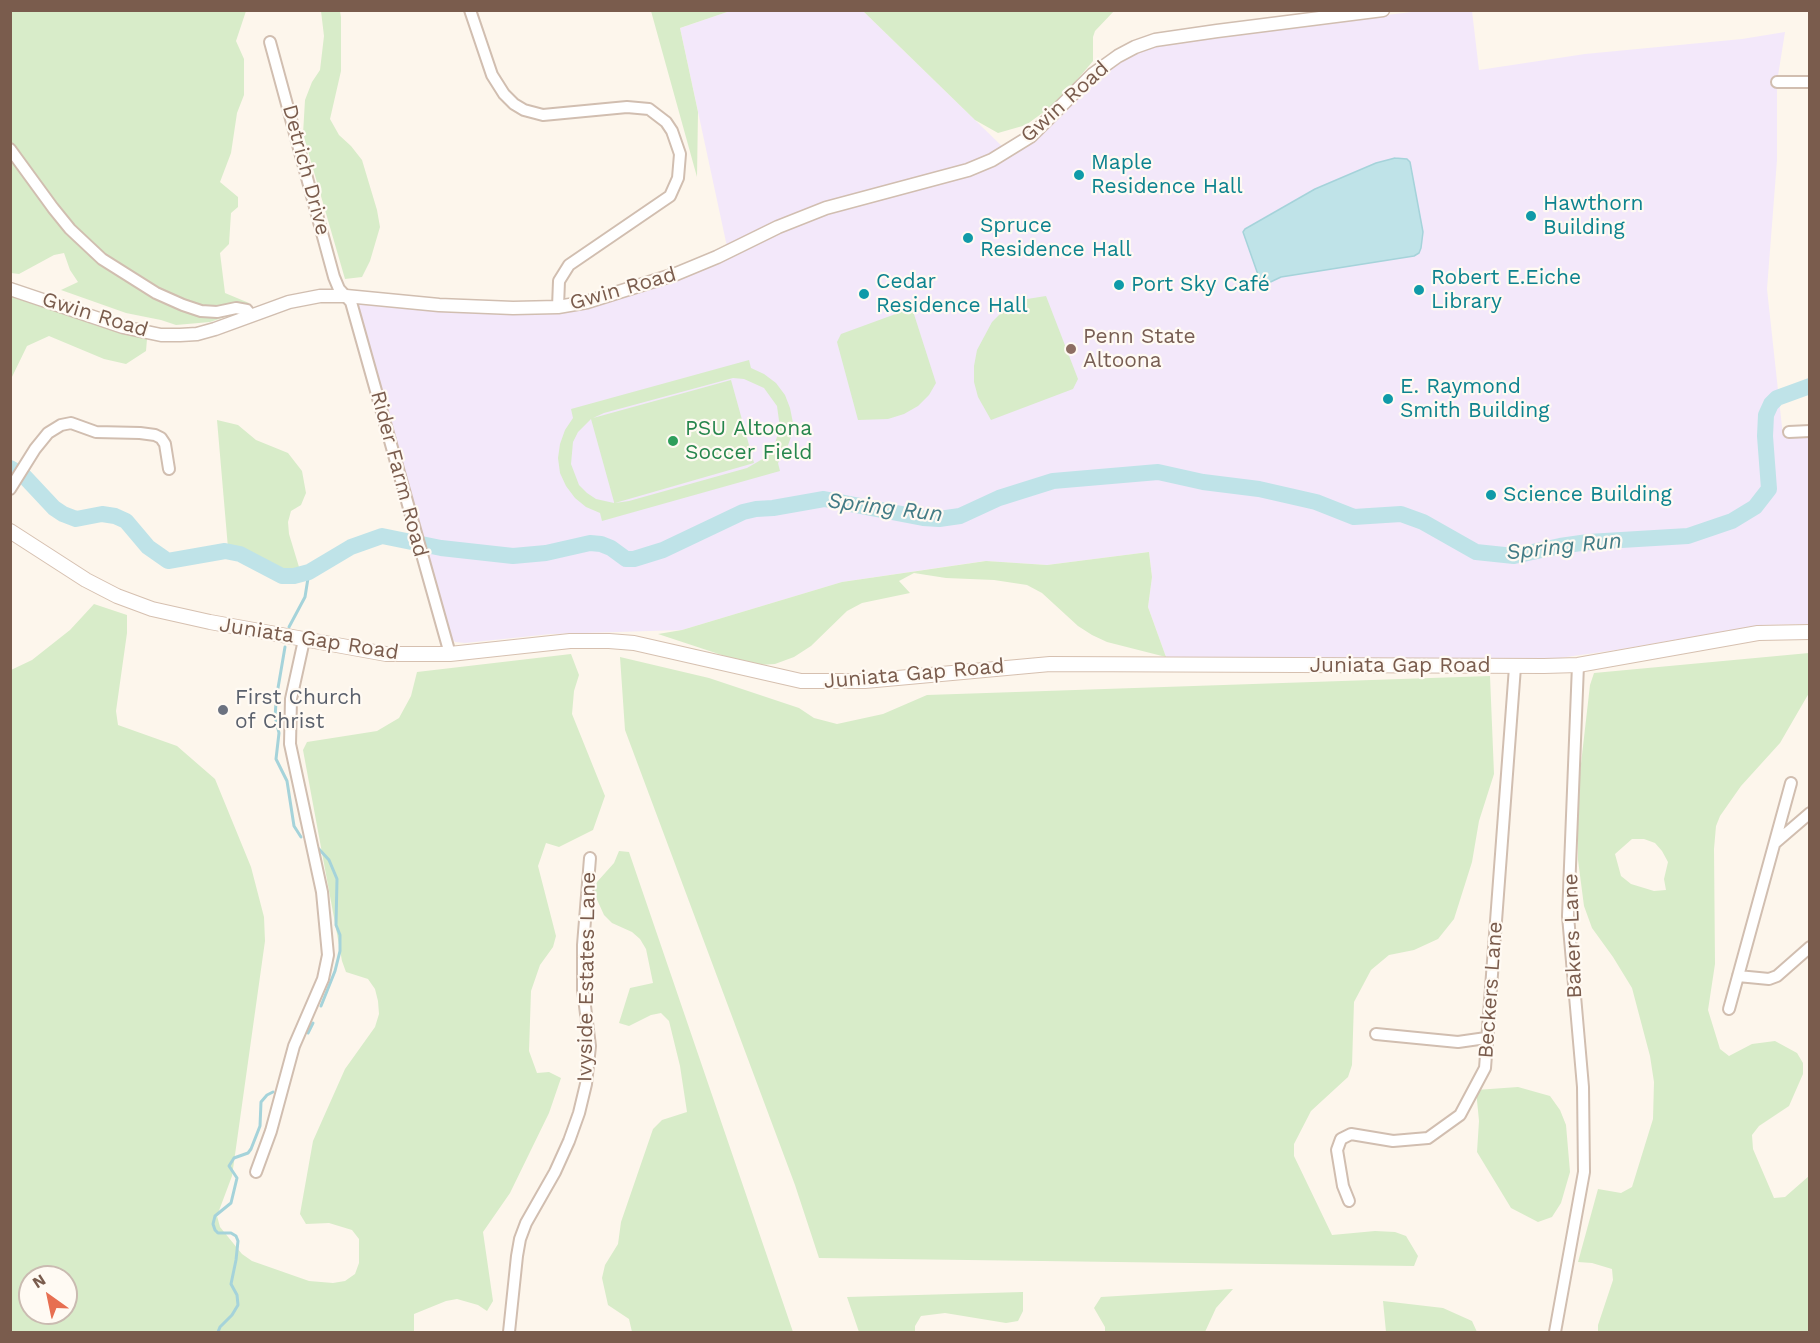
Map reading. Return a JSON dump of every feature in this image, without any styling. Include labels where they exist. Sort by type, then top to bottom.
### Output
[{"type":"main road","name":"Juniata Gap Road","points":[[10,531],[86,580],[132,602],[174,615],[304,640],[386,654],[450,654],[570,641],[609,641],[644,645],[773,676],[834,683],[1050,664],[1515,667],[1578,664],[1758,633],[1809,632]]},
{"type":"street","points":[[470,10],[492,75],[504,94],[514,104],[524,110],[543,115],[627,107],[649,109],[666,122],[672,131],[680,154],[678,178],[670,196],[569,266],[559,281],[558,307]]},
{"type":"street","name":"Gwin Road","points":[[10,289],[123,327],[161,335],[197,334],[303,298],[346,296],[439,305],[558,307],[607,297],[676,274],[717,258],[778,227],[826,208],[968,170],[992,160],[1031,136],[1093,74],[1118,56],[1155,40],[1383,10]]},
{"type":"street","name":"Detrich Drive","points":[[270,42],[334,277],[339,289],[346,296]]},
{"type":"street","points":[[1777,82],[1809,81]]},
{"type":"street","points":[[10,149],[53,208],[102,260],[156,293],[183,305],[201,311],[217,312],[236,308],[247,310],[251,315]]},
{"type":"street","name":"Rider Farm Road","points":[[346,296],[351,302],[450,654]]},
{"type":"street","points":[[10,489],[48,433],[61,425],[71,423],[96,432],[155,435],[165,444],[169,470]]},
{"type":"street","points":[[1789,432],[1809,431]]},
{"type":"street","points":[[256,1172],[271,1131],[294,1046],[323,979],[328,955],[322,892],[290,744],[291,699],[304,640]]},
{"type":"street","name":"Bakers Lane","points":[[1555,1332],[1584,1172],[1583,1087],[1568,916],[1578,664]]},
{"type":"street","name":"Beckers Lane","points":[[1349,1201],[1343,1186],[1337,1150],[1341,1139],[1351,1134],[1393,1141],[1428,1138],[1460,1115],[1485,1068],[1515,667]]},
{"type":"street","points":[[1729,1010],[1791,783]]},
{"type":"street","points":[[1775,844],[1809,813]]},
{"type":"street","name":"Ivyside Estates Lane","points":[[509,1332],[520,1239],[569,1140],[586,1084],[590,1046],[583,990],[583,945],[590,858]]},
{"type":"street","points":[[1738,976],[1769,979],[1777,976],[1809,946]]},
{"type":"street","points":[[1376,1035],[1458,1042],[1486,1038]]},
{"type":"shaded area","name":"Penn State Altoona","points":[[1428,10],[1472,11],[1479,70],[1585,54],[1742,39],[1785,32],[1777,82],[1777,160],[1767,289],[1783,436],[1809,435],[1809,624],[1762,625],[1559,658],[1166,657],[1148,607],[1152,577],[1149,552],[1047,565],[985,561],[842,582],[682,630],[551,634],[465,643],[455,642],[450,636],[356,304],[362,302],[561,310],[729,256],[680,28],[730,11],[863,11],[1010,154],[1105,70],[1146,47],[1181,40]]},
{"type":"green space","points":[[10,11],[246,11],[236,41],[244,59],[244,95],[237,113],[231,153],[220,182],[238,197],[238,207],[231,213],[229,244],[220,253],[225,293],[249,303],[228,316],[210,322],[176,325],[126,313],[61,290],[78,282],[70,270],[64,253],[54,255],[19,274],[11,273]]},
{"type":"green space","points":[[321,11],[340,11],[341,17],[341,71],[330,119],[339,135],[362,160],[380,227],[370,261],[362,277],[345,279],[303,134],[305,100],[320,70],[324,36]]},
{"type":"green space","points":[[651,11],[730,11],[680,28],[698,112],[697,177]]},
{"type":"green space","points":[[863,11],[1114,11],[1095,31],[1093,61],[1060,100],[1026,125],[998,133],[975,120]]},
{"type":"green space","points":[[11,293],[147,339],[146,351],[126,364],[104,359],[49,336],[27,346],[11,379]]},
{"type":"green space","points":[[1046,296],[1078,379],[1073,389],[991,420],[978,397],[974,382],[977,350],[992,322],[1002,312],[1027,299]]},
{"type":"green space","points":[[912,308],[936,383],[929,395],[918,406],[904,414],[888,419],[858,420],[837,342],[841,334]]},
{"type":"green space","name":"PSU Altoona Soccer Field","points":[[749,360],[751,368],[776,383],[785,395],[793,423],[786,451],[778,463],[780,471],[602,521],[600,513],[586,507],[575,498],[560,473],[558,458],[560,444],[573,418],[571,409]],"holes":[[[733,378],[744,379],[764,388],[777,406],[780,428],[773,449],[766,457],[747,468],[615,503],[754,463],[731,380],[593,418]],[[591,419],[614,502],[614,503],[596,499],[587,493],[579,485],[571,464],[573,442],[578,432]]]},
{"type":"green space","points":[[217,420],[238,425],[256,440],[288,453],[302,471],[306,493],[301,505],[291,511],[288,522],[289,534],[299,567],[289,574],[258,568],[237,557],[228,548]]},
{"type":"green space","points":[[1149,552],[1152,577],[1148,607],[1166,657],[1107,642],[1092,635],[1078,626],[1042,593],[1027,585],[914,573],[899,581],[910,593],[862,603],[847,611],[811,646],[794,657],[775,664],[759,665],[743,662],[658,634],[682,630],[842,582],[986,561],[1047,565]]},
{"type":"green space","points":[[94,604],[127,615],[127,633],[116,711],[118,725],[177,746],[215,779],[251,867],[264,917],[265,941],[232,1176],[217,1216],[220,1227],[242,1254],[252,1261],[309,1281],[333,1283],[345,1281],[355,1274],[359,1263],[359,1239],[352,1230],[329,1223],[306,1224],[300,1214],[313,1141],[345,1069],[375,1027],[379,1014],[375,989],[368,979],[346,972],[342,961],[303,750],[307,742],[377,731],[399,718],[411,696],[417,672],[571,654],[579,675],[574,691],[572,714],[605,796],[593,830],[559,847],[546,843],[538,866],[556,936],[553,947],[540,965],[531,991],[529,1051],[537,1073],[549,1072],[561,1078],[549,1113],[510,1193],[483,1232],[493,1301],[487,1311],[478,1305],[457,1299],[446,1301],[414,1314],[414,1332],[11,1332],[11,670],[32,660],[70,630]]},
{"type":"green space","points":[[1809,653],[1809,693],[1780,743],[1741,786],[1720,816],[1716,826],[1714,849],[1715,964],[1708,1010],[1720,1049],[1729,1056],[1752,1044],[1775,1041],[1797,1053],[1803,1063],[1803,1074],[1789,1106],[1759,1126],[1752,1135],[1753,1149],[1774,1198],[1785,1197],[1809,1176],[1809,1332],[1598,1332],[1598,1325],[1613,1280],[1612,1269],[1592,1263],[1578,1262],[1598,1189],[1621,1193],[1632,1187],[1653,1119],[1654,1082],[1650,1056],[1632,988],[1592,928],[1584,906],[1578,860],[1578,790],[1590,685],[1594,673]],"holes":[[[1632,839],[1644,839],[1655,843],[1668,862],[1664,879],[1666,890],[1654,891],[1631,884],[1621,876],[1615,854]]]},
{"type":"green space","points":[[620,657],[709,678],[799,708],[814,718],[837,724],[883,714],[927,695],[1490,676],[1494,774],[1479,821],[1472,862],[1454,919],[1438,939],[1414,950],[1389,955],[1371,970],[1354,1002],[1352,1065],[1348,1077],[1311,1111],[1294,1144],[1294,1156],[1332,1235],[1375,1231],[1395,1232],[1406,1236],[1418,1256],[1414,1266],[819,1258],[795,1185],[625,730]]},
{"type":"green space","points":[[619,851],[629,852],[793,1332],[632,1332],[629,1319],[608,1305],[602,1278],[605,1265],[618,1244],[621,1222],[653,1129],[662,1120],[687,1112],[680,1066],[669,1021],[661,1013],[651,1015],[629,1026],[619,1023],[630,988],[653,983],[646,949],[640,939],[632,932],[612,923],[604,915],[594,893],[597,882],[614,863]]},
{"type":"green space","points":[[1518,1087],[1550,1096],[1560,1110],[1566,1125],[1570,1172],[1561,1203],[1552,1217],[1538,1222],[1511,1208],[1477,1152],[1479,1121],[1476,1090]]},
{"type":"green space","points":[[1233,1289],[1216,1308],[1205,1332],[1105,1332],[1105,1327],[1094,1308],[1101,1297]]},
{"type":"green space","points":[[1023,1292],[1023,1311],[1018,1321],[1006,1323],[945,1313],[921,1316],[915,1326],[915,1332],[859,1332],[847,1297]]},
{"type":"green space","points":[[1383,1301],[1443,1308],[1472,1321],[1477,1332],[1386,1332]]},
{"type":"water","points":[[1395,158],[1407,159],[1410,162],[1423,232],[1419,253],[1414,256],[1281,277],[1262,286],[1243,232],[1245,229],[1315,189],[1376,163]]},
{"type":"waterway","name":"Spring Run","points":[[10,468],[24,476],[54,508],[63,514],[76,519],[102,514],[126,521],[148,547],[168,561],[225,551],[240,554],[282,576],[309,572],[351,547],[382,536],[441,548],[513,556],[546,553],[590,543],[601,544],[626,559],[634,559],[663,550],[743,512],[756,509],[824,499],[939,519],[960,516],[999,498],[1053,481],[1158,472],[1203,482],[1259,489],[1316,502],[1354,517],[1401,514],[1423,522],[1476,552],[1514,556],[1588,542],[1688,536],[1732,521],[1755,507],[1769,489],[1765,436],[1766,415],[1771,404],[1777,398],[1810,386]]},
{"type":"waterway","points":[[289,627],[305,597],[309,572]]},
{"type":"waterway","points":[[278,688],[285,647]]},
{"type":"waterway","points":[[276,703],[275,717],[279,733],[276,759],[287,781],[294,826],[301,837]]},
{"type":"waterway","points":[[318,848],[329,860],[337,879],[336,925],[340,935],[340,951],[335,971],[321,1006]]},
{"type":"waterway","points":[[308,1033],[313,1023]]},
{"type":"waterway","points":[[218,1332],[238,1305],[237,1295],[231,1284],[238,1241],[231,1233],[218,1233],[213,1224],[215,1216],[231,1203],[237,1178],[229,1166],[234,1158],[248,1153],[251,1149],[260,1126],[261,1102],[273,1092]]},
{"type":"place","name":"Maple Residence Hall","points":[[1079,175]]},
{"type":"place","name":"Hawthorn Building","points":[[1531,216]]},
{"type":"place","name":"Spruce Residence Hall","points":[[968,238]]},
{"type":"place","name":"Port Sky Café","points":[[1119,285]]},
{"type":"place","name":"Robert E.Eiche Library","points":[[1419,290]]},
{"type":"place","name":"Cedar Residence Hall","points":[[864,294]]},
{"type":"place","name":"Penn State Altoona","points":[[1071,349]]},
{"type":"place","name":"E. Raymond Smith Building","points":[[1388,399]]},
{"type":"place","name":"PSU Altoona Soccer Field","points":[[673,441]]},
{"type":"place","name":"Science Building","points":[[1491,495]]},
{"type":"place","name":"First Church of Christ","points":[[223,710]]}]
